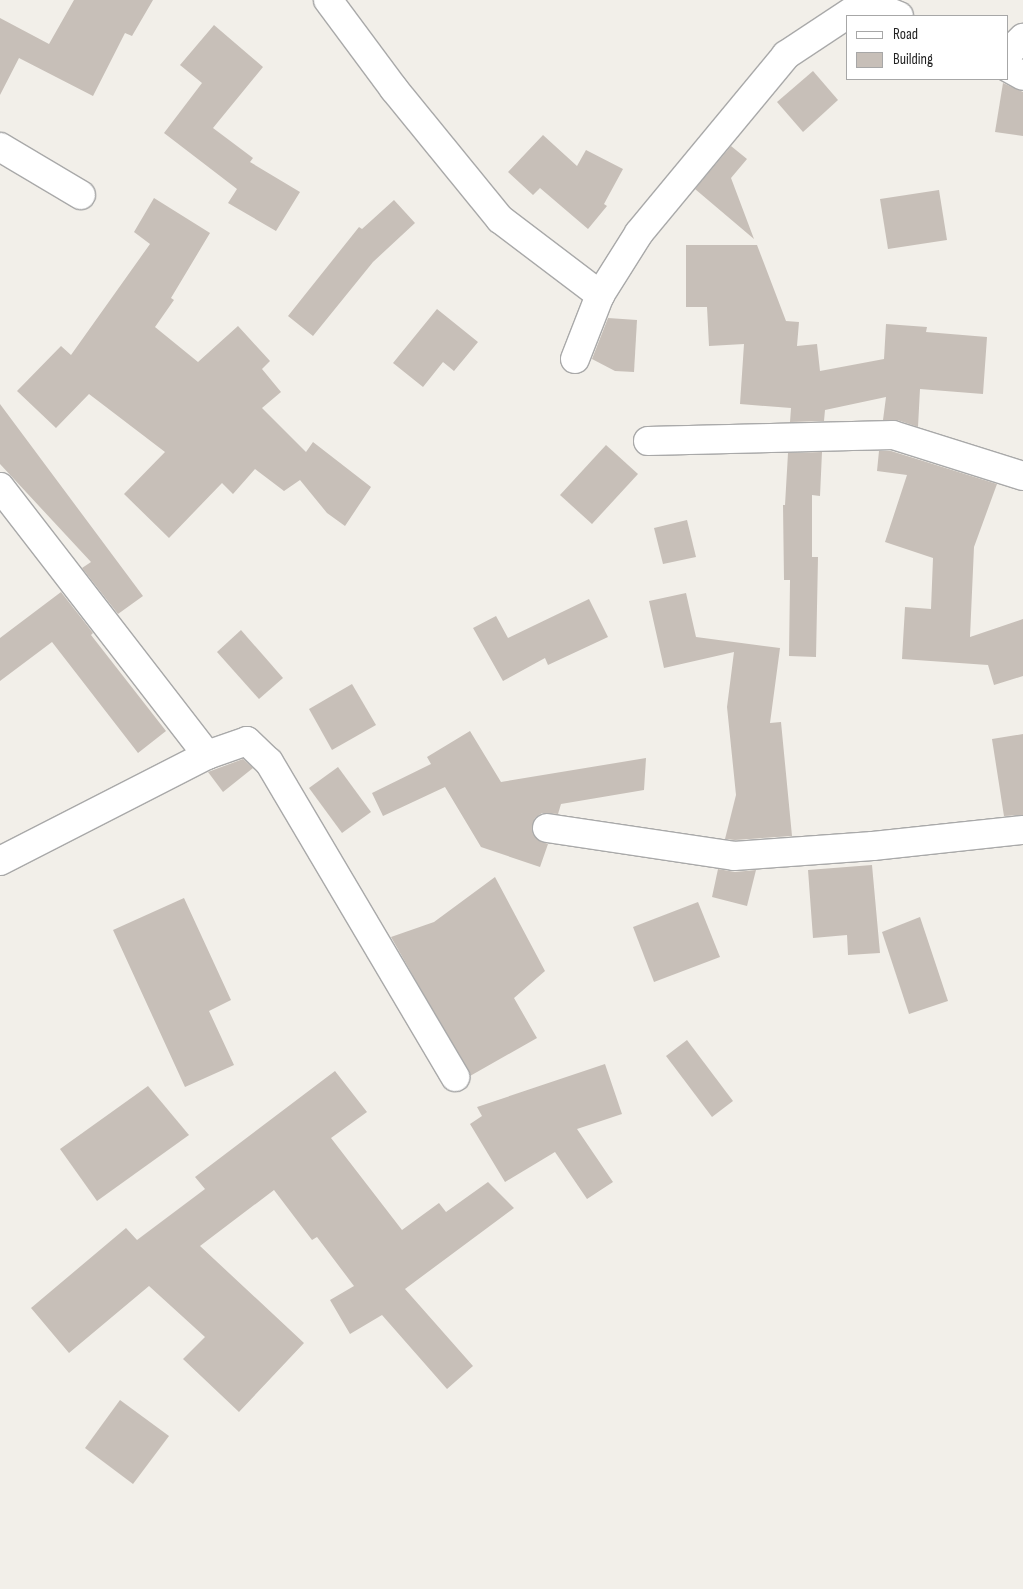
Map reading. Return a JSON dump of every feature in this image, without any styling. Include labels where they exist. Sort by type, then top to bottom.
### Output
[{"type":"street","points":[[328,0],[394,89],[500,219],[600,295]]},
{"type":"street","points":[[574,359],[600,295],[639,233],[786,55],[863,1],[897,15]]},
{"type":"street","points":[[1008,53],[1023,38]]},
{"type":"street","points":[[1008,68],[1023,76]]},
{"type":"street","points":[[0,147],[80,195]]},
{"type":"street","points":[[648,441],[893,435],[1023,476]]},
{"type":"street","points":[[0,487],[207,755]]},
{"type":"street","points":[[0,861],[207,755],[247,741],[269,762],[455,1077]]},
{"type":"street","points":[[547,828],[734,856],[873,846],[1023,830]]},
{"type":"building","points":[[74,0],[153,0],[132,36],[125,33],[93,96],[19,58],[0,95],[0,18],[49,44]]},
{"type":"building","points":[[214,25],[263,67],[213,128],[253,158],[250,162],[300,192],[276,231],[228,203],[237,189],[164,133],[202,83],[180,65]]},
{"type":"building","points":[[813,71],[838,100],[803,132],[777,102]]},
{"type":"building","points":[[1003,83],[1023,92],[1023,136],[995,132]]},
{"type":"building","points":[[543,135],[577,166],[586,150],[623,169],[604,204],[607,206],[588,229],[540,188],[533,195],[508,172]]},
{"type":"building","points":[[731,146],[747,159],[731,178],[754,239],[695,189]]},
{"type":"building","points":[[939,190],[947,240],[888,249],[880,199]]},
{"type":"building","points":[[154,198],[210,233],[171,298],[174,300],[155,327],[198,362],[238,326],[270,361],[262,369],[281,392],[262,408],[306,452],[313,442],[371,487],[345,526],[327,513],[300,480],[284,491],[255,469],[233,494],[222,483],[169,538],[124,494],[165,452],[89,394],[56,428],[17,391],[61,346],[71,355],[150,244],[134,232]]},
{"type":"building","points":[[394,200],[415,223],[373,262],[313,336],[288,316],[359,227],[362,229]]},
{"type":"building","points":[[686,245],[757,245],[786,321],[799,322],[797,346],[817,344],[820,371],[884,359],[886,324],[927,327],[926,332],[987,337],[983,394],[920,389],[918,427],[897,420],[883,420],[886,397],[825,410],[824,421],[790,422],[791,408],[740,404],[744,344],[709,346],[707,307],[686,307]]},
{"type":"building","points":[[437,309],[478,342],[454,371],[443,362],[423,387],[393,363]]},
{"type":"building","points":[[608,318],[637,320],[634,372],[615,371],[592,359]]},
{"type":"building","points":[[0,404],[143,596],[118,614],[82,568],[91,562],[0,464]]},
{"type":"building","points":[[606,445],[638,474],[592,524],[560,495]]},
{"type":"building","points":[[879,451],[891,451],[997,484],[974,547],[970,637],[1023,619],[1023,676],[994,685],[988,665],[902,659],[905,607],[931,609],[933,558],[885,542],[907,475],[877,471]]},
{"type":"building","points":[[822,452],[820,496],[812,495],[812,557],[818,557],[816,657],[789,656],[790,580],[784,580],[783,505],[785,505],[788,453]]},
{"type":"building","points":[[687,520],[696,557],[663,564],[654,528]]},
{"type":"building","points":[[61,592],[93,633],[91,635],[166,731],[138,753],[52,642],[0,681],[0,638]]},
{"type":"building","points":[[686,593],[696,637],[780,648],[770,723],[781,722],[792,836],[725,839],[736,795],[727,707],[734,652],[664,668],[649,601]]},
{"type":"building","points":[[589,599],[608,637],[548,665],[545,658],[503,681],[473,628],[496,616],[508,638]]},
{"type":"building","points":[[241,630],[283,678],[259,699],[217,652]]},
{"type":"building","points":[[352,684],[376,725],[332,750],[309,709]]},
{"type":"building","points":[[470,731],[501,782],[646,758],[644,790],[561,804],[558,814],[542,813],[535,818],[532,826],[533,834],[538,840],[548,844],[540,867],[481,847],[445,787],[383,816],[372,793],[431,764],[427,757]]},
{"type":"building","points":[[1023,734],[1023,815],[1004,816],[992,739]]},
{"type":"building","points":[[243,759],[253,768],[223,792],[208,772]]},
{"type":"building","points":[[338,767],[371,812],[342,833],[309,788]]},
{"type":"building","points":[[872,865],[880,953],[848,955],[847,935],[813,938],[808,870]]},
{"type":"building","points":[[718,869],[735,872],[756,870],[747,906],[712,897]]},
{"type":"building","points":[[495,877],[545,971],[514,998],[537,1038],[470,1076],[391,937],[434,922]]},
{"type":"building","points":[[184,898],[231,1000],[209,1011],[234,1065],[185,1087],[113,930]]},
{"type":"building","points":[[698,902],[720,957],[654,982],[633,927]]},
{"type":"building","points":[[920,917],[948,1001],[909,1014],[882,932]]},
{"type":"building","points":[[687,1040],[733,1101],[712,1117],[666,1056]]},
{"type":"building","points":[[605,1064],[622,1114],[577,1129],[613,1182],[587,1199],[555,1152],[505,1182],[470,1124],[482,1116],[477,1107]]},
{"type":"building","points":[[335,1071],[367,1112],[331,1138],[402,1230],[439,1203],[446,1212],[488,1182],[514,1208],[405,1289],[473,1366],[447,1389],[382,1315],[350,1334],[330,1300],[354,1286],[317,1237],[312,1240],[274,1190],[200,1246],[304,1343],[239,1412],[183,1359],[205,1337],[149,1286],[69,1353],[31,1308],[126,1228],[137,1240],[205,1189],[195,1177]]},
{"type":"building","points":[[148,1086],[189,1135],[97,1201],[60,1149]]},
{"type":"building","points":[[120,1400],[169,1436],[133,1484],[85,1448]]}]
